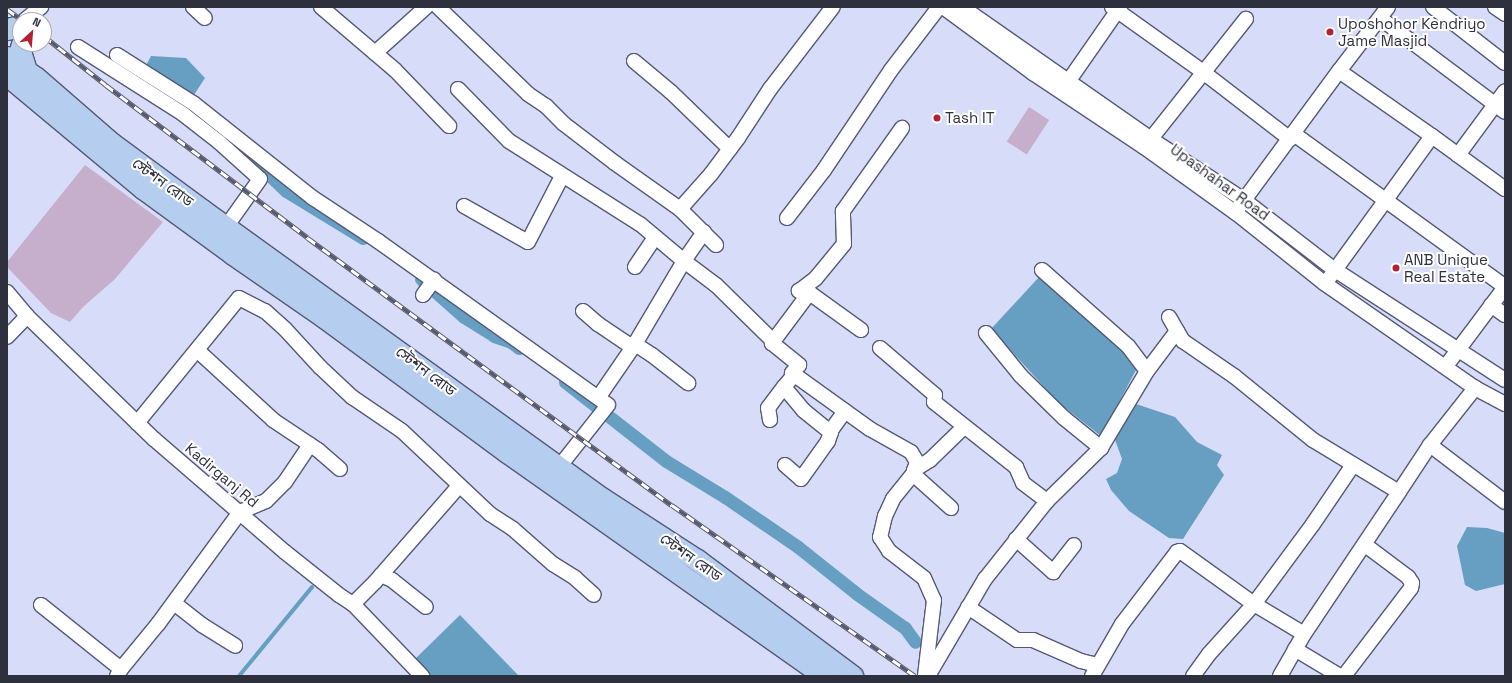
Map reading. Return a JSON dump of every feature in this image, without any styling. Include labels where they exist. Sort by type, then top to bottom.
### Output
[{"type":"highway","points":[[16,73],[20,52]]},
{"type":"highway","name":"স্টেশন রোড","points":[[7,57],[16,73],[144,189],[324,317],[559,467],[602,498],[697,560],[852,676]]},
{"type":"highway","name":"স্টেশন রোড","points":[[16,73],[226,227],[420,378],[538,474],[825,676]]},
{"type":"street","points":[[193,7],[205,18]]},
{"type":"street","points":[[321,7],[395,70],[449,126]]},
{"type":"street","points":[[375,53],[426,7]]},
{"type":"street","points":[[680,209],[711,174],[730,149],[770,89],[833,7]]},
{"type":"street","points":[[787,218],[824,170],[891,70],[939,7]]},
{"type":"street","name":"Upashahar Road","points":[[943,7],[1065,86],[1148,143],[1324,283],[1446,366],[1475,388],[1505,404]]},
{"type":"street","points":[[962,7],[1065,86],[1116,8],[1292,136],[1385,200],[1505,287],[1446,366]]},
{"type":"street","points":[[1433,7],[1505,63]]},
{"type":"street","points":[[1495,7],[1505,14]]},
{"type":"street","points":[[444,9],[501,70],[528,94],[546,106],[564,124],[615,163],[680,209],[716,245]]},
{"type":"street","points":[[1236,213],[1244,200],[1385,10],[1500,108]]},
{"type":"street","points":[[1246,19],[1148,143],[1244,200],[1335,270],[1505,380]]},
{"type":"street","points":[[7,57],[12,44]]},
{"type":"street","points":[[78,47],[183,114],[219,142],[260,179],[226,227]]},
{"type":"street","points":[[117,55],[192,103],[313,198],[434,280],[608,405],[559,467]]},
{"type":"street","points":[[634,61],[671,92],[730,149]]},
{"type":"street","points":[[1339,71],[1505,189]]},
{"type":"street","points":[[458,89],[509,141],[640,224],[684,261],[716,285],[774,341],[772,343],[799,365],[792,373],[794,374],[768,408],[770,420]]},
{"type":"street","points":[[1458,155],[1500,108],[1505,92]]},
{"type":"street","points":[[183,114],[192,103]]},
{"type":"street","points":[[807,296],[799,291],[816,278],[844,244],[842,211],[902,128]]},
{"type":"street","points":[[219,142],[229,132]]},
{"type":"street","points":[[1324,283],[1432,136]]},
{"type":"street","points":[[464,206],[528,242],[562,176]]},
{"type":"street","points":[[598,398],[635,344],[684,261],[704,232]]},
{"type":"street","points":[[635,267],[655,237]]},
{"type":"street","points":[[1042,270],[1128,346],[1147,371]]},
{"type":"street","points":[[424,295],[434,280]]},
{"type":"street","name":"Kadirganj Rd","points":[[7,292],[27,316],[137,423],[309,571],[339,595],[353,604],[422,676]]},
{"type":"street","points":[[774,341],[807,296],[811,294],[861,330]]},
{"type":"street","points":[[137,423],[239,298],[265,311],[285,329],[320,367],[352,396],[402,432],[490,514],[513,529],[553,564],[575,578],[594,594]]},
{"type":"street","points":[[1491,305],[1505,315]]},
{"type":"street","points":[[583,311],[598,324],[628,344],[635,344],[688,383]]},
{"type":"street","points":[[7,337],[27,316]]},
{"type":"street","points":[[1168,317],[1182,341],[1234,376],[1313,440],[1399,492]]},
{"type":"street","points":[[927,676],[985,579],[1047,501],[1101,448],[1147,371],[1177,331]]},
{"type":"street","points":[[986,333],[1022,376],[1064,418],[1101,448]]},
{"type":"street","points":[[880,348],[935,395],[934,402],[1016,467],[1023,483],[1047,501]]},
{"type":"street","points":[[197,350],[273,420],[310,445],[340,469]]},
{"type":"street","points":[[794,374],[870,429],[911,452],[916,462],[913,472]]},
{"type":"street","points":[[784,387],[803,410],[830,433]]},
{"type":"street","points":[[1280,676],[1304,634],[1365,545],[1430,445],[1475,388]]},
{"type":"street","points":[[784,465],[801,479],[828,441],[830,433],[845,411]]},
{"type":"street","points":[[927,676],[934,600],[924,578],[889,550],[880,537],[885,516],[893,499],[913,472],[930,460],[964,427]]},
{"type":"street","points":[[41,605],[119,672],[174,603],[240,512],[266,501],[285,482],[310,445]]},
{"type":"street","points":[[1430,445],[1505,502]]},
{"type":"street","points":[[1193,676],[1209,654],[1254,604],[1353,465]]},
{"type":"street","points":[[913,472],[951,508]]},
{"type":"street","points":[[353,604],[381,575],[459,486]]},
{"type":"street","points":[[1016,539],[1053,572],[1074,545]]},
{"type":"street","points":[[1344,676],[1411,588],[1412,583],[1408,577],[1365,545]]},
{"type":"street","points":[[968,607],[1017,640],[1033,640],[1081,661],[1095,670],[1122,624],[1180,551],[1254,604],[1304,634]]},
{"type":"street","points":[[381,575],[392,580],[426,607]]},
{"type":"street","points":[[174,603],[202,625],[235,646]]},
{"type":"street","points":[[1295,649],[1340,676]]},
{"type":"shaded area","points":[[1029,107],[1049,120],[1027,154],[1007,141]]},
{"type":"shaded area","points":[[85,165],[163,222],[115,279],[83,307],[70,322],[51,313],[7,267],[7,262]]},
{"type":"water","points":[[151,56],[186,58],[205,78],[192,98],[144,69]]},
{"type":"water","points":[[1039,277],[1130,354],[1136,370],[1101,436],[1059,403],[991,329]]},
{"type":"water","points":[[1136,404],[1175,417],[1197,442],[1222,455],[1217,465],[1224,475],[1183,539],[1169,538],[1129,511],[1111,490],[1106,479],[1117,473],[1122,459],[1114,437]]},
{"type":"water","points":[[1467,527],[1487,528],[1505,533],[1505,584],[1476,591],[1465,585],[1457,546]]},
{"type":"water","points":[[460,615],[518,675],[517,676],[425,676],[412,662]]},
{"type":"waterway","points":[[132,74],[172,97]]},
{"type":"waterway","points":[[242,149],[286,191],[363,238]]},
{"type":"waterway","points":[[421,279],[464,317],[494,336],[511,342],[519,348]]},
{"type":"waterway","points":[[565,382],[666,461],[725,497],[798,547],[857,594],[905,628],[915,642]]},
{"type":"waterway","points":[[239,676],[312,587]]},
{"type":"railway","points":[[7,9],[12,13]]},
{"type":"railway","points":[[52,42],[308,238],[672,505],[915,676]]},
{"type":"place","name":"Uposhohor Kendriyo Jame Masjid","points":[[1330,32]]},
{"type":"place","name":"Tash IT","points":[[937,118]]},
{"type":"place","name":"ANB Unique Real Estate","points":[[1396,268]]}]
